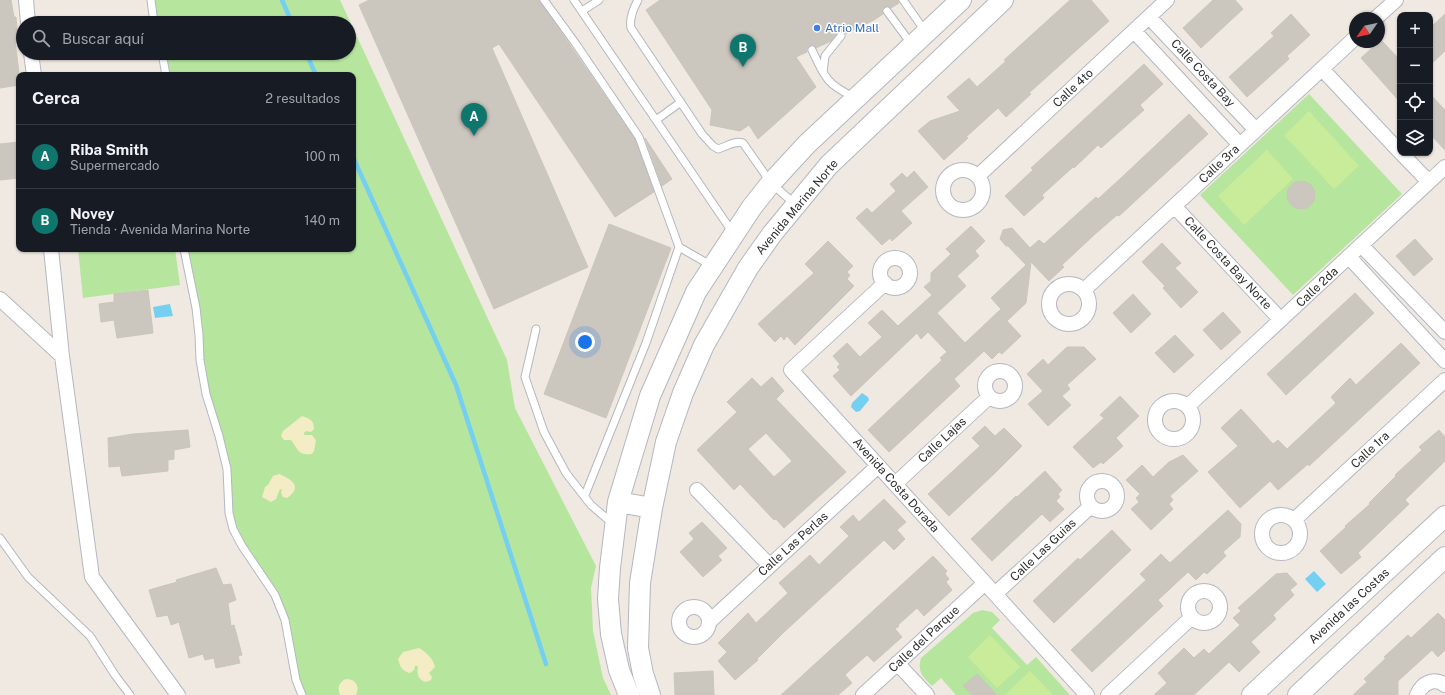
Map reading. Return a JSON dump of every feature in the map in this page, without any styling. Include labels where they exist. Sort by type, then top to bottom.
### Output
[{"type":"main road","points":[[629,695],[619,670],[610,634],[610,568],[618,502],[650,396],[696,292],[733,234],[771,183],[807,144],[961,0]]},
{"type":"main road","name":"Avenida Marina Norte","points":[[650,695],[643,674],[638,648],[640,583],[652,508],[666,442],[683,393],[704,345],[748,268],[772,234],[829,166],[1003,0]]},
{"type":"main road","points":[[618,502],[652,508]]},
{"type":"main road","name":"Avenida las Costas","points":[[1252,695],[1445,516]]},
{"type":"main road","points":[[1288,662],[1303,690],[1445,557]]},
{"type":"street","points":[[26,0],[27,16]]},
{"type":"street","name":"Calle 4to","points":[[978,176],[1167,0]]},
{"type":"street","points":[[1383,12],[1396,0]]},
{"type":"street","name":"Calle Costa Bay","points":[[1149,17],[1256,130]]},
{"type":"street","points":[[1134,31],[1240,145]]},
{"type":"street","name":"Calle 3ra","points":[[1084,290],[1349,44]]},
{"type":"street","points":[[32,60],[34,72]]},
{"type":"street","points":[[1322,69],[1397,150]]},
{"type":"street","points":[[1403,156],[1429,182]]},
{"type":"street","name":"Calle 2da","points":[[1188,406],[1445,167]]},
{"type":"street","name":"Calle Costa Bay Norte","points":[[1174,206],[1281,320]]},
{"type":"street","points":[[1361,245],[1445,332]]},
{"type":"street","points":[[51,252],[62,356],[92,577],[178,695]]},
{"type":"street","points":[[1349,257],[1445,361]]},
{"type":"street","name":"Avenida Costa Dorada","points":[[885,283],[791,370],[1087,695]]},
{"type":"street","points":[[0,298],[62,356]]},
{"type":"street","name":"Calle 1ra","points":[[1294,520],[1445,380]]},
{"type":"street","name":"Calle Lajas","points":[[895,484],[989,397]]},
{"type":"street","name":"Calle Las Perlas","points":[[709,622],[878,466]]},
{"type":"street","points":[[697,490],[769,565]]},
{"type":"street","name":"Calle Las Guias","points":[[995,594],[1091,506]]},
{"type":"street","name":"Calle del Parque","points":[[863,695],[984,583]]},
{"type":"street","points":[[1108,695],[1192,617]]},
{"type":"street","points":[[897,663],[927,695]]},
{"type":"street","points":[[1417,695],[1420,688],[1430,681],[1437,681],[1445,685]]},
{"type":"lane","points":[[151,0],[153,16]]},
{"type":"lane","points":[[544,0],[576,44],[639,137],[679,247],[646,343],[585,496]]},
{"type":"lane","points":[[574,0],[733,234]]},
{"type":"lane","points":[[582,11],[599,0]]},
{"type":"lane","points":[[638,0],[631,14],[631,28],[702,134],[713,146],[718,149],[738,142],[743,144],[771,183],[796,205]]},
{"type":"lane","points":[[903,0],[919,39]]},
{"type":"lane","points":[[887,11],[919,39]]},
{"type":"lane","points":[[823,75],[826,56],[841,36]]},
{"type":"lane","points":[[812,50],[823,75],[834,86],[856,98]]},
{"type":"lane","points":[[163,60],[165,72]]},
{"type":"lane","points":[[656,120],[680,102]]},
{"type":"lane","points":[[679,247],[712,266]]},
{"type":"lane","points":[[185,252],[196,308],[200,360],[206,394],[227,469],[229,512],[233,529],[242,546],[275,595],[285,620],[296,680],[302,695]]},
{"type":"lane","points":[[536,329],[525,377],[544,432],[566,473],[591,505],[615,525]]},
{"type":"lane","points":[[0,538],[28,576],[90,636],[130,695]]},
{"type":"green space","points":[[151,0],[340,0],[347,16],[153,16]]},
{"type":"green space","points":[[356,34],[507,360],[515,408],[596,566],[591,588],[593,631],[603,678],[611,695],[302,695],[285,620],[233,529],[227,469],[206,394],[199,335],[185,252],[356,252],[356,72],[165,72],[163,60],[356,60]]},
{"type":"green space","points":[[1309,94],[1402,194],[1293,295],[1200,195]]},
{"type":"green space","points":[[1309,111],[1359,166],[1334,189],[1284,135]]},
{"type":"green space","points":[[1267,150],[1293,179],[1244,225],[1218,196]]},
{"type":"green space","points":[[78,252],[175,252],[180,285],[83,298]]},
{"type":"green space","points":[[982,610],[992,612],[1000,620],[992,628],[1027,665],[1036,657],[1070,695],[956,695],[941,678],[932,686],[920,671],[921,658],[973,613]]},
{"type":"green space","points":[[990,635],[1020,667],[997,688],[968,657]]},
{"type":"green space","points":[[1030,671],[1053,695],[1005,695]]},
{"type":"sand","points":[[302,416],[309,419],[313,424],[314,429],[311,432],[306,431],[304,433],[304,435],[312,435],[316,440],[312,454],[301,453],[291,440],[284,440],[281,436],[283,431]]},
{"type":"sand","points":[[279,474],[288,478],[295,487],[292,494],[287,498],[283,497],[281,493],[282,490],[280,489],[276,499],[271,502],[262,497],[265,487],[268,485],[273,476]]},
{"type":"sand","points":[[419,648],[429,656],[435,667],[429,673],[432,677],[431,680],[426,682],[418,676],[418,666],[415,666],[414,670],[410,673],[407,672],[402,668],[398,659],[403,652]]},
{"type":"sand","points":[[346,679],[355,682],[358,689],[356,695],[340,695],[339,686]]},
{"type":"water","points":[[170,304],[173,316],[155,318],[153,307]]},
{"type":"water","points":[[862,393],[868,397],[869,400],[860,411],[856,412],[851,407],[852,403]]},
{"type":"water","points":[[1314,571],[1326,584],[1317,592],[1305,579]]},
{"type":"building","points":[[0,0],[11,0],[14,17],[16,17],[15,41],[16,60],[17,60],[19,72],[16,72],[16,85],[0,88]]},
{"type":"building","points":[[369,0],[539,0],[635,139],[654,192],[615,217],[499,44],[492,48],[588,267],[494,309],[359,5]]},
{"type":"building","points":[[660,0],[898,0],[899,3],[891,8],[889,6],[884,7],[882,9],[883,14],[874,20],[845,34],[842,31],[839,32],[831,41],[816,48],[813,45],[810,46],[807,49],[807,52],[796,57],[816,87],[758,139],[749,125],[740,131],[710,125],[712,110],[646,10]]},
{"type":"building","points":[[1070,0],[1091,0],[1109,21],[1029,93],[1031,94],[1006,117],[998,108],[966,137],[968,138],[944,160],[918,131],[930,121],[960,111],[947,97],[969,78],[977,87],[1006,61],[1004,60]]},
{"type":"building","points":[[1213,0],[1235,0],[1243,9],[1201,48],[1183,28]]},
{"type":"building","points":[[1291,14],[1310,35],[1287,56],[1289,59],[1247,97],[1229,77],[1274,36],[1271,33]]},
{"type":"building","points":[[1445,14],[1445,51],[1433,62],[1433,48],[1433,25]]},
{"type":"building","points":[[1385,44],[1397,57],[1397,99],[1361,58],[1372,48],[1385,48]]},
{"type":"building","points":[[1144,64],[1163,84],[1140,105],[1144,110],[1101,148],[1098,145],[1074,168],[1073,167],[1042,195],[1044,198],[1024,216],[1005,196],[1033,170],[1031,168]]},
{"type":"building","points":[[1433,97],[1445,110],[1445,150],[1433,137]]},
{"type":"building","points":[[1189,114],[1208,134],[1119,216],[1117,215],[1094,235],[1062,265],[1064,267],[1049,281],[1031,262],[1026,303],[1007,321],[1021,336],[1002,354],[999,352],[992,359],[984,351],[954,379],[960,386],[889,452],[868,430],[942,360],[940,358],[947,352],[928,332],[921,339],[917,333],[851,396],[833,376],[840,370],[837,367],[840,364],[833,356],[847,343],[860,357],[882,337],[868,323],[882,310],[898,326],[932,295],[924,287],[931,281],[931,273],[951,254],[946,249],[971,226],[985,241],[975,251],[979,256],[957,276],[966,286],[937,313],[965,343],[1001,309],[991,298],[1026,265],[1000,239],[1003,230],[1012,228],[1030,248],[1039,240],[1044,244],[1096,197],[1098,199]]},
{"type":"building","points":[[645,138],[672,179],[662,186]]},
{"type":"building","points":[[16,142],[16,178],[0,180],[0,144]]},
{"type":"building","points":[[914,171],[928,187],[901,211],[912,223],[892,241],[890,238],[882,245],[856,218],[867,208],[872,213],[896,191],[890,184],[902,173],[907,178]]},
{"type":"building","points":[[1301,181],[1311,185],[1315,195],[1311,205],[1301,209],[1291,205],[1287,195],[1291,185]]},
{"type":"building","points":[[609,224],[671,248],[606,418],[544,394]]},
{"type":"building","points":[[1415,239],[1433,259],[1414,276],[1396,256]]},
{"type":"building","points":[[828,241],[853,266],[847,272],[850,275],[847,279],[854,286],[795,345],[787,336],[784,340],[781,336],[775,342],[758,324],[814,273],[805,264]]},
{"type":"building","points":[[1162,243],[1181,263],[1175,268],[1198,292],[1181,308],[1163,288],[1165,286],[1142,262]]},
{"type":"building","points":[[148,290],[153,333],[117,338],[114,320],[101,322],[99,304],[114,302],[114,294]]},
{"type":"building","points":[[1355,293],[1374,313],[1286,395],[1267,374]]},
{"type":"building","points":[[1133,294],[1151,314],[1131,333],[1113,313]]},
{"type":"building","points":[[1223,312],[1241,332],[1221,350],[1203,330]]},
{"type":"building","points":[[1175,335],[1194,355],[1174,373],[1155,353]]},
{"type":"building","points":[[1401,343],[1420,363],[1309,466],[1308,464],[1278,490],[1270,481],[1240,508],[1208,472],[1238,446],[1221,428],[1241,409],[1273,444],[1278,440],[1287,449],[1336,403],[1331,397],[1350,378],[1356,385]]},
{"type":"building","points":[[1067,347],[1084,347],[1096,359],[1067,385],[1070,389],[1062,396],[1071,405],[1048,426],[1028,404],[1043,391],[1027,374],[1043,359],[1048,365]]},
{"type":"building","points":[[772,377],[784,391],[776,399],[846,472],[784,528],[776,519],[774,520],[740,484],[734,490],[697,450],[737,412],[727,402],[752,378],[761,387]],"holes":[[[766,433],[792,461],[774,477],[748,449]]]},
{"type":"building","points":[[1120,396],[1139,416],[1116,438],[1123,446],[1103,464],[1101,462],[1093,468],[1073,447],[1104,418],[1100,415]]},
{"type":"building","points":[[985,426],[995,436],[1004,428],[1022,446],[949,516],[928,494],[980,446],[972,438]]},
{"type":"building","points":[[188,430],[190,447],[174,450],[174,459],[168,460],[168,471],[122,476],[120,466],[109,467],[108,438],[133,434]]},
{"type":"building","points":[[1439,430],[1445,437],[1445,461],[1405,500],[1409,504],[1358,553],[1361,557],[1341,574],[1320,551],[1370,504],[1369,503],[1396,476],[1395,475],[1422,450],[1419,447]]},
{"type":"building","points":[[1183,455],[1198,471],[1170,496],[1173,500],[1169,504],[1173,509],[1151,530],[1131,509],[1139,502],[1136,498],[1140,494],[1126,480],[1142,465],[1153,477],[1169,462]]},
{"type":"building","points":[[1045,471],[1062,490],[1058,494],[1060,497],[1056,501],[1064,509],[1050,522],[1042,514],[992,561],[971,539],[1016,496],[1017,497]]},
{"type":"building","points":[[884,499],[906,522],[897,530],[905,539],[894,550],[884,540],[783,633],[757,659],[758,660],[735,680],[718,661],[727,652],[718,643],[748,613],[756,623],[788,593],[779,583],[810,555],[819,565],[849,536],[840,527],[853,515],[859,522]]},
{"type":"building","points":[[1228,510],[1241,524],[1240,537],[1223,552],[1226,556],[1207,574],[1204,572],[1196,580],[1188,572],[1158,600],[1163,606],[1092,672],[1071,650],[1146,580],[1140,574],[1161,554],[1170,563]]},
{"type":"building","points":[[702,522],[727,548],[718,556],[722,560],[703,577],[680,552],[694,539],[689,533]]},
{"type":"building","points":[[1112,530],[1131,550],[1054,623],[1033,601],[1078,558],[1080,560]]},
{"type":"building","points":[[933,556],[947,571],[945,574],[949,579],[946,582],[952,590],[924,616],[917,608],[898,625],[899,626],[895,629],[902,637],[874,662],[867,655],[849,671],[845,675],[852,683],[838,695],[781,695]]},
{"type":"building","points":[[216,568],[223,585],[231,584],[236,600],[228,603],[231,626],[234,625],[242,655],[238,656],[240,663],[216,668],[214,658],[205,660],[203,654],[189,658],[179,622],[171,625],[168,615],[157,617],[149,590]]},
{"type":"building","points":[[1287,573],[1297,584],[1290,590],[1294,595],[1273,615],[1276,619],[1251,642],[1260,652],[1239,672],[1229,662],[1194,695],[1154,695],[1167,683],[1158,673],[1184,648],[1194,658],[1204,649],[1209,654],[1240,625],[1233,618],[1241,611],[1238,608],[1276,574]]},
{"type":"building","points":[[1438,613],[1445,620],[1445,650],[1438,657],[1432,650],[1398,681],[1398,695],[1353,695],[1367,682],[1364,679],[1386,658],[1384,657],[1408,635],[1411,638]]},
{"type":"building","points":[[713,671],[714,695],[675,695],[674,673]]},
{"type":"building","points":[[977,674],[997,695],[972,695],[963,686]]},
{"type":"waterway","points":[[282,0],[289,16]]},
{"type":"waterway","points":[[309,60],[315,72]]},
{"type":"waterway","points":[[356,164],[456,385],[546,664]]},
{"type":"place","name":"Atrio Mall","points":[[817,28]]},
{"type":"place","name":"Novey","points":[[743,67]]},
{"type":"place","name":"Riba Smith","points":[[474,136]]}]
